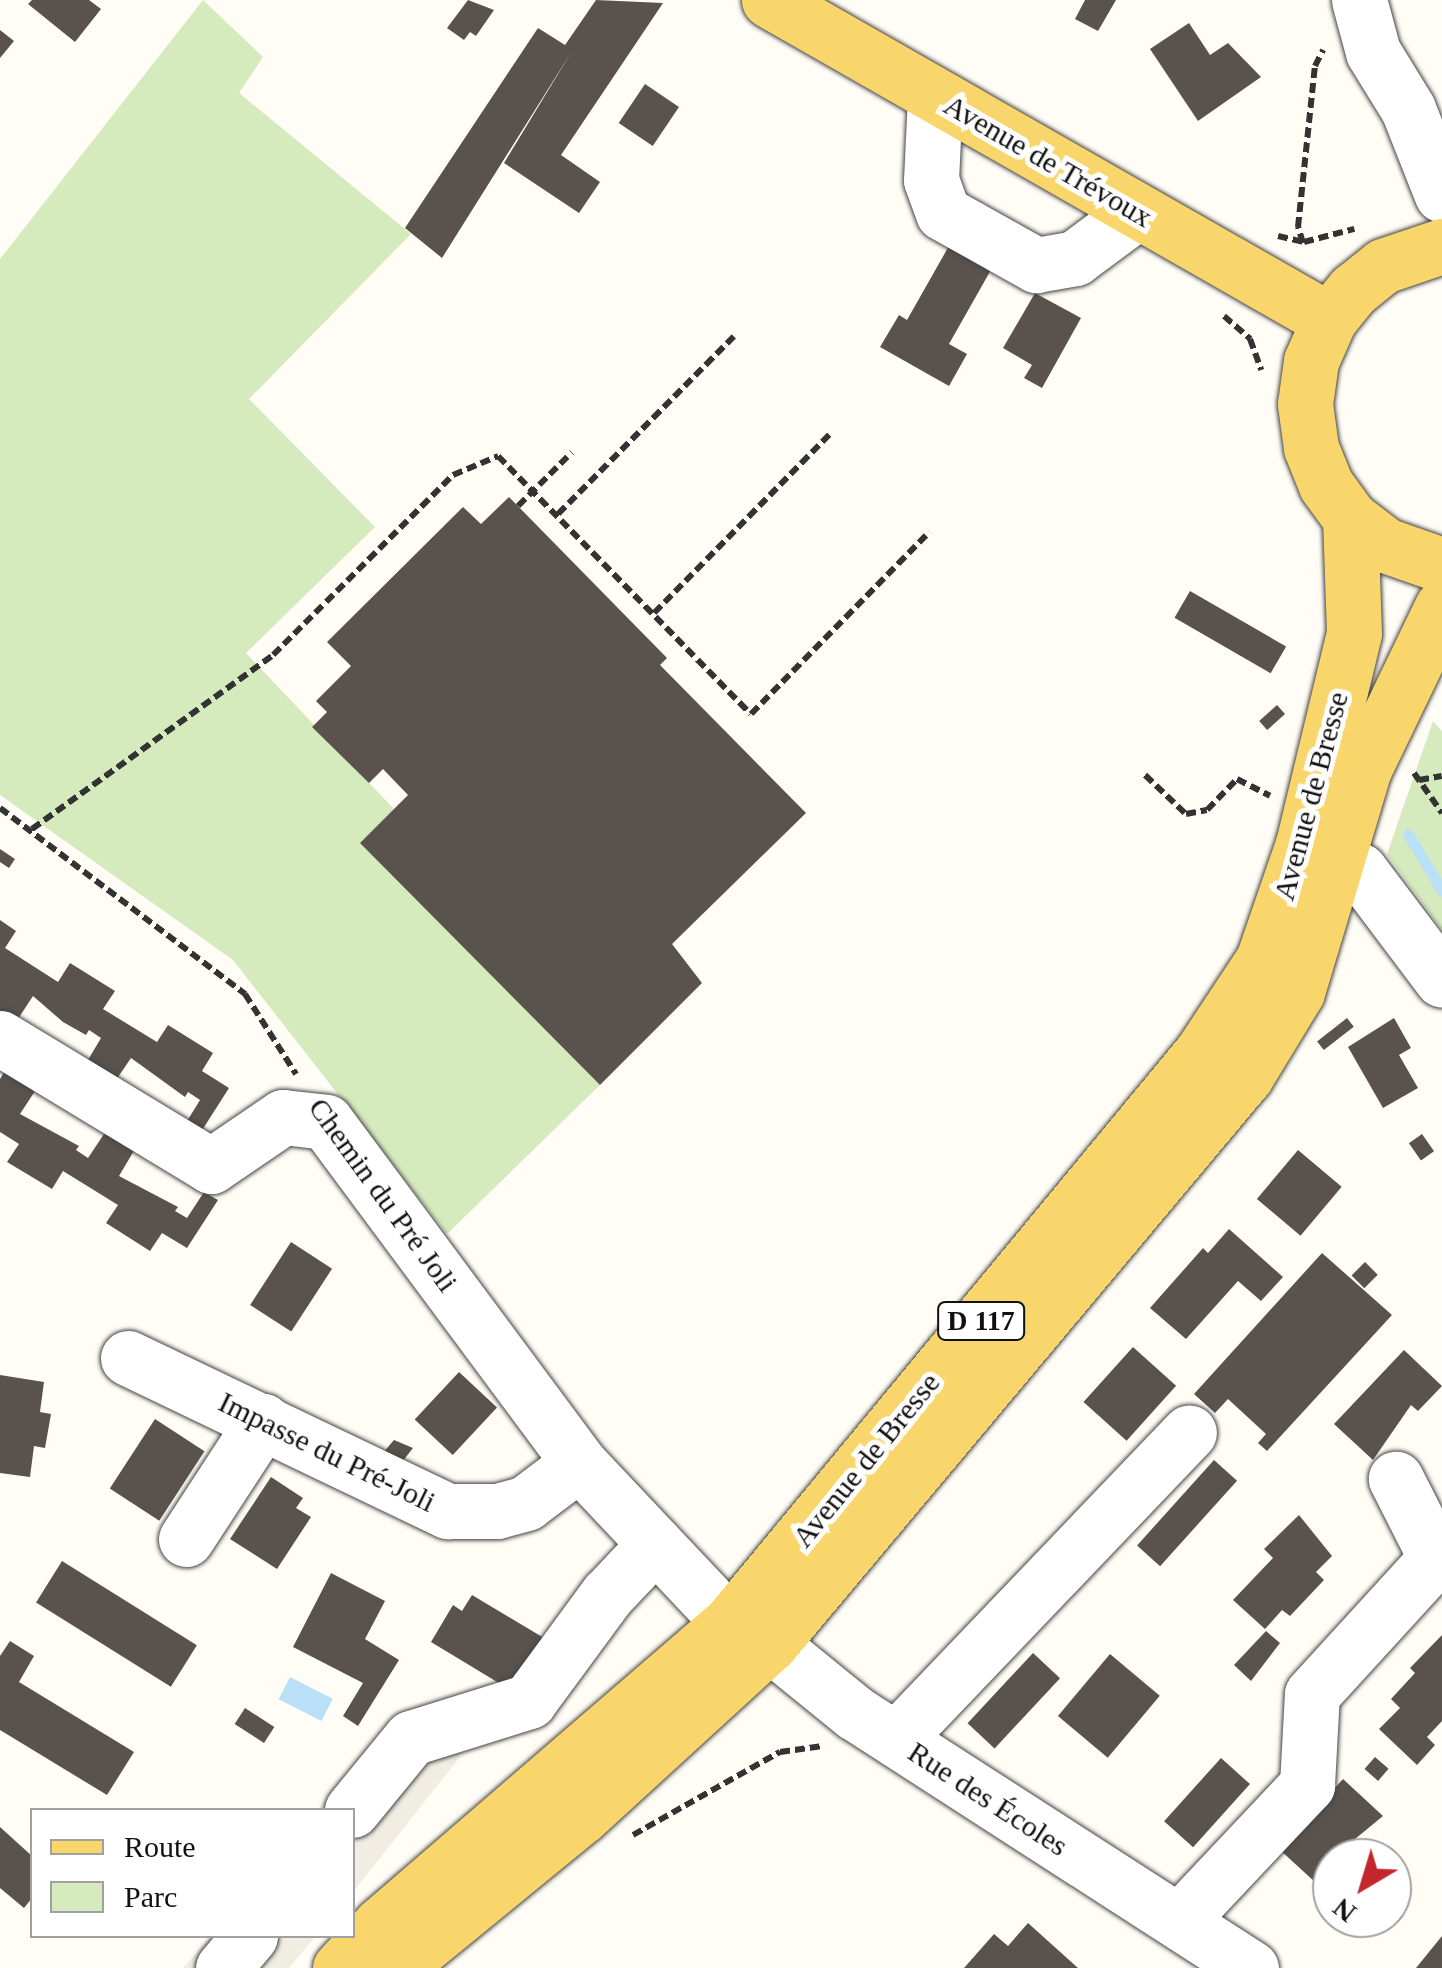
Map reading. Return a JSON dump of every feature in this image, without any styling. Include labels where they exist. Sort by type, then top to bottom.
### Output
[{"type":"main road","name":"Avenue de Trévoux","points":[[769,0],[1328,320]]},
{"type":"main road","points":[[1442,246],[1383,266],[1328,320],[1311,360],[1305,404],[1310,448],[1326,486],[1350,518],[1385,545],[1442,564]]},
{"type":"main road","name":"Avenue de Bresse","points":[[396,1968],[582,1816],[750,1634],[1202,1052],[1262,960],[1308,837],[1354,633],[1350,518]]},
{"type":"main road","name":"Avenue de Bresse","points":[[1308,837],[1364,769],[1442,607]]},
{"type":"main road","name":"Avenue de Bresse","points":[[340,1968],[381,1924],[750,1634]]},
{"type":"street","points":[[1346,16],[1408,109],[1442,196]]},
{"type":"street","points":[[935,96],[930,180],[943,213],[1036,266],[1074,258],[1137,212]]},
{"type":"street","points":[[1308,837],[1360,871],[1442,980]]},
{"type":"street","points":[[0,1038],[211,1166],[283,1117],[326,1122]]},
{"type":"street","name":"Chemin du Pré Joli","points":[[326,1122],[580,1463],[655,1544],[750,1634]]},
{"type":"street","name":"Impasse du Pré-Joli","points":[[128,1358],[448,1511],[526,1503],[580,1463]]},
{"type":"street","points":[[186,1539],[263,1421]]},
{"type":"street","points":[[896,1739],[1189,1432]]},
{"type":"street","points":[[1179,1921],[1307,1784],[1312,1694],[1436,1558],[1396,1479]]},
{"type":"street","points":[[354,1808],[411,1738],[529,1701],[608,1595],[655,1544]]},
{"type":"street","name":"Rue des Écoles","points":[[750,1634],[896,1739],[1251,1968]]},
{"type":"street","points":[[224,1968],[248,1938]]},
{"type":"path","points":[[1304,242],[1298,226],[1315,66],[1346,16]]},
{"type":"path","points":[[1216,310],[1250,340],[1264,390]]},
{"type":"path","points":[[558,514],[734,336]]},
{"type":"path","points":[[654,613],[832,434]]},
{"type":"path","points":[[518,506],[572,452]]},
{"type":"path","points":[[32,829],[272,655],[453,475],[498,456],[535,489],[750,714],[929,532]]},
{"type":"path","points":[[1410,768],[1442,813]]},
{"type":"path","points":[[1145,775],[1186,814],[1207,810],[1237,779],[1248,780],[1308,837]]},
{"type":"path","points":[[1419,780],[1442,776]]},
{"type":"path","name":"Chemin du Pré Joli","points":[[0,808],[245,994],[326,1122]]},
{"type":"path","points":[[582,1816],[605,1841],[618,1842],[780,1752],[802,1745],[838,1748]]},
{"type":"green space","points":[[203,0],[263,57],[239,93],[411,234],[249,399],[375,527],[246,653],[394,809],[361,843],[600,1085],[447,1234],[233,960],[0,795],[0,259]]},
{"type":"green space","points":[[1433,721],[1442,731],[1442,930],[1387,854]]},
{"type":"shaded area","points":[[394,1720],[457,1736],[460,1757],[355,1889],[355,1808],[319,1808]]},
{"type":"shaded area","points":[[209,1938],[314,1938],[289,1968],[183,1968]]},
{"type":"water","points":[[290,1677],[333,1699],[321,1721],[279,1699]]},
{"type":"building","points":[[32,0],[89,0],[101,9],[75,42],[28,4]]},
{"type":"building","points":[[468,0],[494,10],[476,36],[470,32],[464,40],[447,28]]},
{"type":"building","points":[[596,0],[663,3],[561,155],[600,182],[579,213],[504,163],[572,51],[442,258],[405,228],[538,28],[565,45]]},
{"type":"building","points":[[1085,0],[1116,0],[1098,31],[1075,19]]},
{"type":"building","points":[[1189,23],[1210,55],[1228,43],[1261,77],[1198,121],[1150,49]]},
{"type":"building","points":[[0,30],[14,41],[0,58]]},
{"type":"building","points":[[645,84],[679,107],[653,146],[619,123]]},
{"type":"building","points":[[971,207],[1013,231],[949,344],[967,354],[949,386],[880,347],[899,315],[907,320]]},
{"type":"building","points":[[1035,293],[1081,318],[1042,388],[1024,378],[1032,365],[1003,348]]},
{"type":"building","points":[[509,497],[667,658],[660,665],[806,813],[672,944],[702,983],[600,1085],[360,843],[408,795],[383,769],[369,783],[312,727],[327,712],[316,701],[351,666],[327,642],[463,507],[481,524]]},
{"type":"building","points":[[1190,591],[1286,646],[1271,673],[1174,618]]},
{"type":"building","points":[[1277,705],[1285,714],[1267,730],[1259,721]]},
{"type":"building","points":[[0,849],[15,859],[9,868],[0,862]]},
{"type":"building","points":[[0,920],[16,931],[5,948],[58,982],[70,963],[115,991],[103,1009],[157,1042],[168,1025],[213,1053],[202,1071],[229,1088],[199,1135],[184,1126],[200,1100],[188,1092],[185,1097],[131,1058],[114,1083],[85,1065],[101,1038],[89,1030],[86,1035],[63,1022],[33,996],[16,1022],[0,1012]]},
{"type":"building","points":[[1347,1018],[1354,1027],[1324,1050],[1317,1041]]},
{"type":"building","points":[[1394,1018],[1411,1048],[1399,1055],[1418,1088],[1383,1108],[1348,1047]]},
{"type":"building","points":[[6,1069],[37,1088],[20,1114],[79,1146],[76,1150],[88,1158],[106,1131],[135,1149],[119,1176],[178,1207],[175,1211],[187,1218],[204,1192],[218,1200],[187,1248],[162,1233],[150,1251],[106,1223],[118,1205],[63,1171],[52,1189],[7,1162],[19,1144],[0,1132],[0,1079]]},
{"type":"building","points":[[1422,1134],[1434,1151],[1421,1160],[1409,1143]]},
{"type":"building","points":[[1298,1150],[1342,1187],[1301,1236],[1257,1199]]},
{"type":"building","points":[[1229,1229],[1283,1277],[1261,1301],[1238,1281],[1186,1339],[1150,1308],[1203,1248],[1208,1253]]},
{"type":"building","points":[[291,1242],[332,1269],[291,1332],[250,1305]]},
{"type":"building","points":[[1322,1253],[1392,1315],[1267,1451],[1258,1443],[1266,1434],[1228,1399],[1215,1413],[1194,1394]]},
{"type":"building","points":[[1365,1262],[1378,1275],[1364,1288],[1352,1275]]},
{"type":"building","points":[[1133,1347],[1176,1386],[1127,1441],[1083,1402]]},
{"type":"building","points":[[1404,1350],[1442,1386],[1418,1411],[1411,1405],[1373,1460],[1334,1424]]},
{"type":"building","points":[[459,1372],[497,1407],[453,1455],[415,1420]]},
{"type":"building","points":[[0,1375],[44,1382],[40,1412],[51,1414],[45,1448],[34,1446],[30,1477],[0,1473]]},
{"type":"building","points":[[155,1419],[204,1451],[159,1521],[110,1489]]},
{"type":"building","points":[[394,1440],[413,1448],[395,1471],[376,1461]]},
{"type":"building","points":[[1214,1460],[1237,1481],[1160,1566],[1137,1545]]},
{"type":"building","points":[[271,1477],[303,1498],[296,1508],[311,1517],[277,1569],[230,1539]]},
{"type":"building","points":[[1299,1515],[1332,1556],[1316,1572],[1324,1580],[1290,1616],[1282,1610],[1265,1629],[1233,1600],[1273,1558],[1264,1549]]},
{"type":"building","points":[[62,1561],[197,1645],[171,1687],[36,1603]]},
{"type":"building","points":[[331,1573],[385,1601],[365,1639],[399,1660],[358,1726],[343,1716],[363,1683],[293,1647]]},
{"type":"building","points":[[472,1595],[544,1638],[512,1691],[431,1642],[453,1605],[462,1611]]},
{"type":"building","points":[[1266,1631],[1280,1643],[1251,1681],[1234,1665]]},
{"type":"building","points":[[1442,1635],[1442,1721],[1427,1737],[1435,1745],[1417,1765],[1379,1729],[1400,1708],[1391,1699],[1415,1673],[1410,1668]]},
{"type":"building","points":[[10,1641],[34,1656],[19,1682],[134,1752],[107,1795],[0,1730],[0,1656]]},
{"type":"building","points":[[1033,1653],[1060,1678],[995,1748],[968,1723]]},
{"type":"building","points":[[1110,1654],[1160,1696],[1108,1758],[1058,1716]]},
{"type":"building","points":[[245,1708],[274,1727],[264,1743],[235,1724]]},
{"type":"building","points":[[1375,1757],[1389,1769],[1378,1781],[1365,1769]]},
{"type":"building","points":[[1221,1758],[1250,1784],[1193,1847],[1164,1821]]},
{"type":"building","points":[[1343,1779],[1383,1816],[1356,1838],[1312,1838],[1312,1879],[1279,1849]]},
{"type":"building","points":[[0,1827],[30,1854],[30,1900],[24,1908],[0,1888]]},
{"type":"building","points":[[1028,1923],[1078,1968],[964,1968],[994,1934],[1008,1946]]},
{"type":"building","points":[[1442,1936],[1442,1968],[1416,1968]]},
{"type":"waterway","points":[[1408,834],[1442,891]]}]
